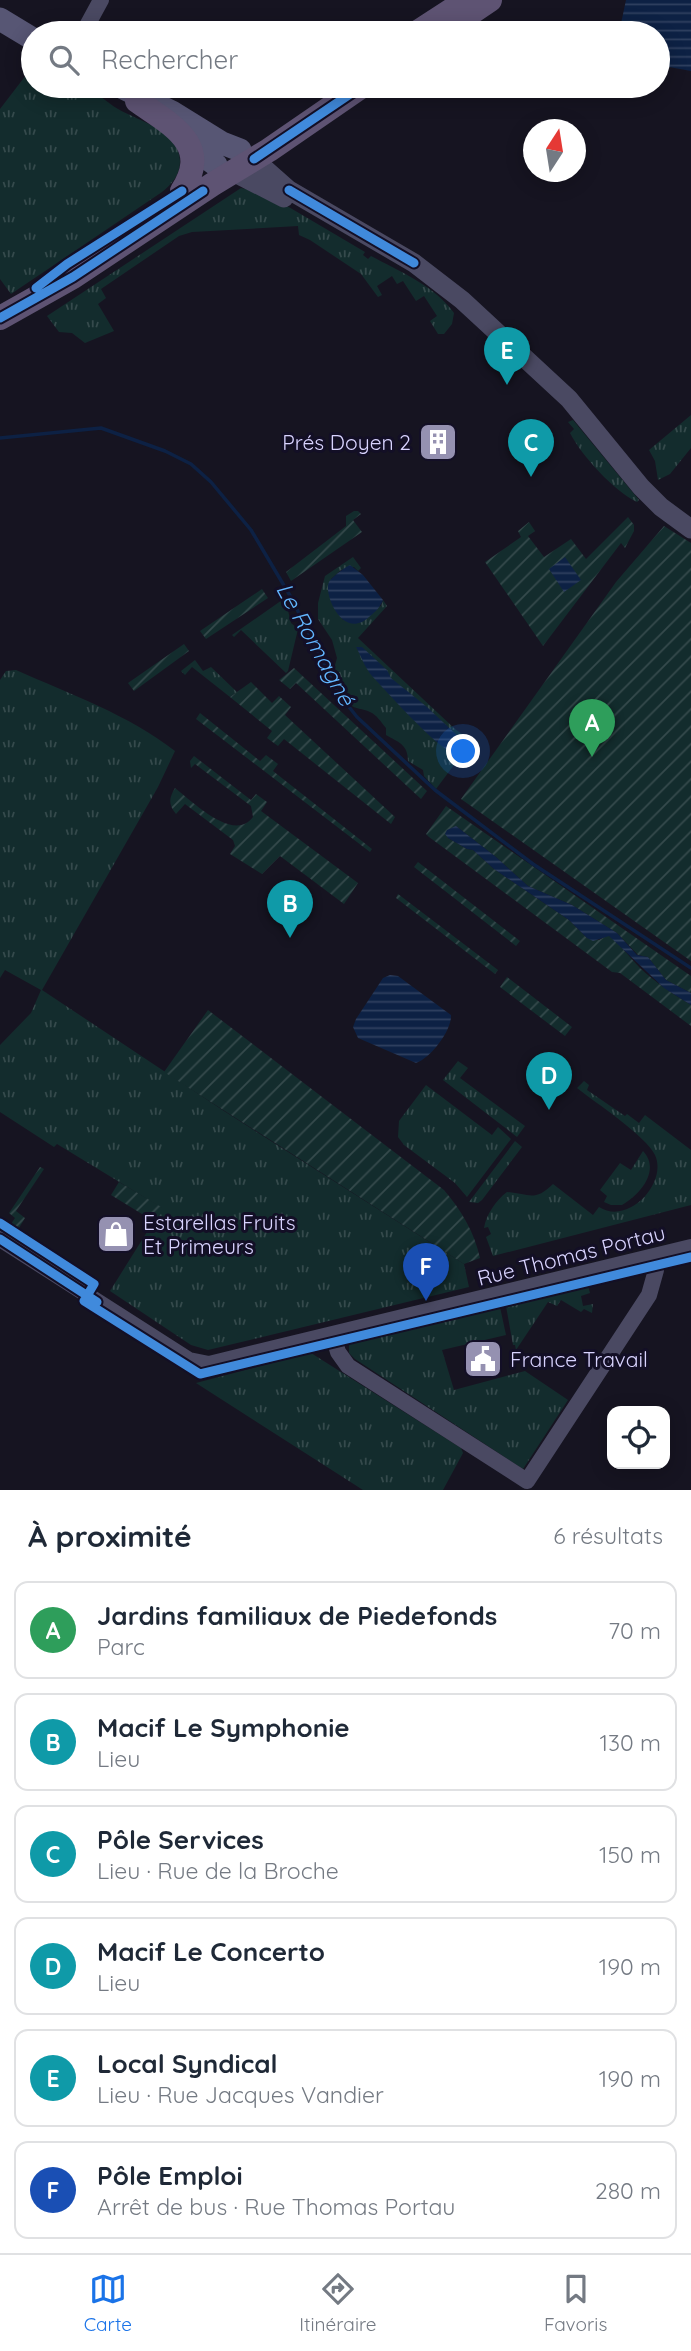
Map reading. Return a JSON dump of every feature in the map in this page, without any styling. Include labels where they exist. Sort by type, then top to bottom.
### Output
[{"type":"main road","points":[[435,21],[467,0]]},
{"type":"main road","points":[[459,21],[490,0]]},
{"type":"main road","points":[[0,19],[21,32]]},
{"type":"main road","points":[[135,98],[182,134],[188,142],[193,161],[189,180],[182,191]]},
{"type":"main road","points":[[140,98],[172,112],[222,143],[235,162]]},
{"type":"main road","points":[[0,317],[73,277],[320,98]]},
{"type":"main road","points":[[0,317],[67,264],[182,191],[342,98]]},
{"type":"street","points":[[90,21],[101,0]]},
{"type":"street","points":[[235,162],[289,190],[414,263],[445,286],[556,386],[641,487],[661,507],[691,529]]},
{"type":"street","name":"Rue Thomas Portau","points":[[0,1239],[196,1363],[216,1363],[691,1247]]},
{"type":"street","points":[[333,1335],[338,1352],[348,1366],[527,1481],[649,1295],[656,1270],[654,1256]]},
{"type":"green space","points":[[21,82],[21,98],[102,98],[166,135],[178,151],[179,171],[162,192],[11,294],[0,279],[0,109]]},
{"type":"green space","points":[[241,188],[265,193],[365,252],[363,255],[368,259],[371,256],[416,280],[446,303],[454,313],[452,324],[444,334],[438,334],[430,321],[437,316],[424,296],[416,301],[403,281],[397,284],[392,276],[377,286],[382,295],[378,297],[361,274],[299,235],[298,226],[192,232],[179,236],[101,289],[106,298],[98,304],[114,331],[85,343],[72,333],[59,332],[47,316]]},
{"type":"green space","points":[[691,415],[691,448],[670,474],[658,480],[655,461],[649,450]]},
{"type":"green space","points":[[573,420],[639,500],[637,502],[609,482],[582,452],[570,433],[574,429],[568,422]]},
{"type":"green space","points":[[354,511],[361,514],[353,520],[362,532],[291,581],[286,572],[346,526],[346,516]]},
{"type":"green space","points":[[628,517],[634,525],[634,531],[625,548],[621,543],[543,646],[485,562],[521,537],[518,531],[529,522],[535,531],[528,536],[544,557],[571,539],[586,559]]},
{"type":"green space","points":[[664,526],[691,543],[691,961],[461,799],[616,582]]},
{"type":"green space","points":[[353,557],[361,568],[358,571],[354,567],[341,570],[331,579],[343,620],[381,606],[383,600],[387,606],[358,638],[455,729],[472,741],[436,789],[424,776],[423,770],[408,761],[404,747],[386,735],[386,728],[377,717],[350,704],[334,669],[337,658],[332,640],[318,619],[318,603],[325,576]]},
{"type":"green space","points":[[262,589],[268,598],[206,639],[200,631]]},
{"type":"green space","points":[[285,598],[291,623],[298,629],[286,673],[241,630],[234,637],[232,635]]},
{"type":"green space","points":[[184,644],[189,651],[134,691],[128,683]]},
{"type":"green space","points":[[195,660],[203,671],[211,667],[237,692],[230,697],[192,667],[185,675],[181,671]]},
{"type":"green space","points":[[294,668],[427,791],[421,799],[296,683],[290,689],[279,680]]},
{"type":"green space","points":[[16,670],[119,716],[175,751],[158,787],[42,990],[224,1111],[464,1264],[469,1287],[208,1350],[191,1345],[110,1291],[162,1208],[57,1144],[54,1147],[0,1112],[0,1045],[31,1013],[41,990],[5,970],[0,978],[0,680],[6,671]]},
{"type":"green space","points":[[251,682],[272,703],[279,696],[291,707],[285,715],[395,817],[391,824],[284,739],[278,746],[267,738],[272,731],[230,697]]},
{"type":"green space","points":[[200,713],[260,761],[266,755],[278,764],[273,771],[372,849],[370,852],[196,719]]},
{"type":"green space","points":[[194,756],[251,800],[256,794],[267,802],[261,811],[358,883],[344,904],[280,856],[262,874],[230,854],[235,846],[233,840],[185,804],[176,814],[170,801],[175,788],[214,818],[225,823],[245,824],[253,817],[251,806],[195,764],[191,768],[190,761]]},
{"type":"green space","points":[[446,806],[691,976],[691,993],[666,980],[648,957],[638,955],[617,933],[572,905],[528,886],[456,826],[448,838],[473,850],[494,869],[569,920],[587,938],[599,940],[608,935],[646,973],[691,1005],[691,1026],[620,973],[612,972],[429,837],[426,834]]},
{"type":"green space","points":[[418,862],[520,941],[516,946],[414,867]]},
{"type":"green space","points":[[398,894],[498,970],[495,974],[396,898]]},
{"type":"green space","points":[[507,977],[572,1027],[565,1036],[500,987]]},
{"type":"green space","points":[[208,1010],[444,1190],[466,1222],[480,1258],[464,1264],[164,1072]]},
{"type":"green space","points":[[458,1061],[468,1068],[460,1078],[525,1126],[517,1137],[443,1080]]},
{"type":"green space","points":[[584,1081],[589,1085],[587,1090],[625,1116],[627,1114],[639,1123],[645,1115],[691,1150],[691,1205],[493,1256],[486,1237],[491,1234],[488,1227],[484,1228],[492,1208],[507,1192],[536,1195],[553,1184],[593,1215],[599,1207],[622,1211],[643,1199],[651,1189],[658,1166],[655,1155],[631,1129],[577,1088]]},
{"type":"green space","points":[[426,1085],[492,1135],[498,1127],[511,1139],[467,1197],[455,1183],[404,1145],[398,1137],[399,1121]]},
{"type":"green space","points":[[515,1141],[522,1147],[482,1200],[478,1203],[469,1202]]},
{"type":"green space","points":[[643,1151],[650,1166],[641,1189],[622,1205],[604,1202],[607,1196],[600,1190],[620,1163],[631,1170]]},
{"type":"green space","points":[[40,1167],[44,1169],[16,1211],[25,1218],[19,1228],[39,1242],[36,1244],[9,1227],[15,1218],[9,1213]]},
{"type":"green space","points":[[119,1182],[163,1208],[155,1222],[111,1195]]},
{"type":"green space","points":[[588,1286],[590,1293],[581,1296],[583,1306],[593,1304],[592,1313],[584,1309],[581,1312],[561,1300],[557,1306],[548,1302],[516,1350],[506,1306]]},
{"type":"green space","points":[[500,1307],[506,1335],[442,1350],[454,1390],[525,1371],[568,1400],[523,1469],[349,1353],[349,1344]]},
{"type":"green space","points":[[311,1353],[461,1448],[463,1453],[443,1490],[363,1490],[196,1383]]},
{"type":"water","points":[[626,0],[691,0],[691,71],[670,67],[670,21],[622,21]]},
{"type":"water","points":[[565,557],[581,580],[564,592],[549,569]]},
{"type":"water","points":[[350,565],[363,575],[383,600],[375,612],[360,623],[343,620],[329,596],[329,582]]},
{"type":"water","points":[[356,647],[362,647],[387,670],[391,678],[460,738],[460,743],[452,752],[423,730],[372,676]]},
{"type":"water","points":[[456,826],[528,886],[572,905],[617,933],[637,955],[648,957],[666,980],[691,993],[691,1005],[664,988],[609,936],[593,941],[587,938],[569,920],[494,869],[473,850],[448,838],[445,834],[447,830]]},
{"type":"water","points":[[398,976],[451,1015],[440,1043],[428,1056],[416,1063],[358,1038],[353,1027],[383,978]]},
{"type":"waterway","name":"Le Romagné","points":[[0,438],[101,428],[165,451],[191,464],[211,482],[251,530],[292,599],[338,693],[357,717],[435,790],[533,864],[691,968]]},
{"type":"cycle path","points":[[254,159],[344,98]]},
{"type":"cycle path","points":[[289,190],[414,263]]},
{"type":"cycle path","points":[[36,288],[67,264],[182,191]]},
{"type":"cycle path","points":[[0,318],[73,277],[203,191]]},
{"type":"cycle path","points":[[0,1223],[94,1284],[84,1301],[200,1374],[691,1257]]},
{"type":"cycle path","points":[[0,1239],[97,1302]]},
{"type":"place","name":"Local Syndical","points":[[507,385]]},
{"type":"place","name":"Prés Doyen 2","points":[[438,442]]},
{"type":"place","name":"Pôle Services","points":[[531,477]]},
{"type":"place","name":"Jardins familiaux de Piedefonds","points":[[592,757]]},
{"type":"place","name":"Macif Le Symphonie","points":[[290,938]]},
{"type":"place","name":"Macif Le Concerto","points":[[549,1110]]},
{"type":"place","name":"Estarellas Fruits Et Primeurs","points":[[116,1234]]},
{"type":"place","name":"Pôle Emploi","points":[[426,1301]]},
{"type":"place","name":"France Travail","points":[[483,1359]]}]
